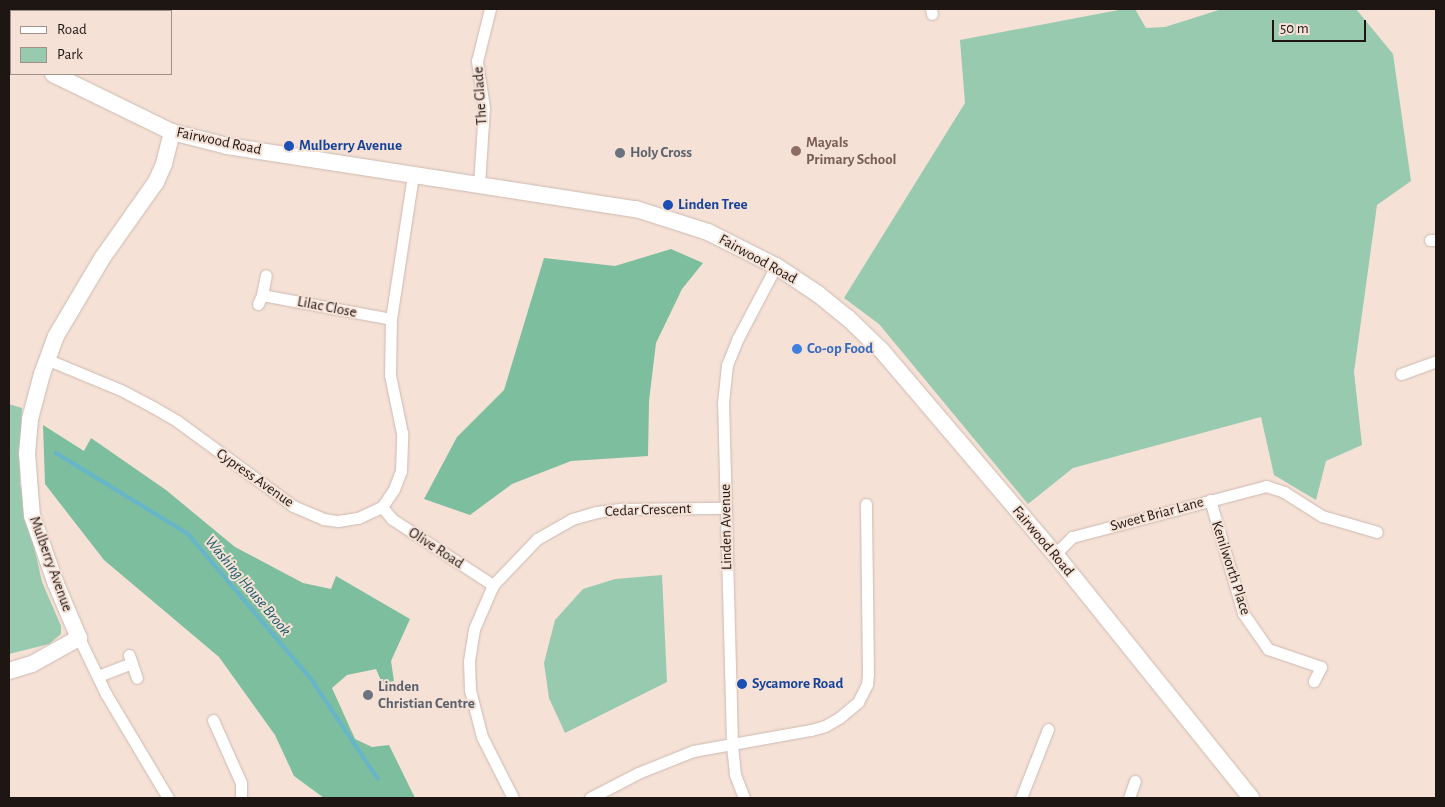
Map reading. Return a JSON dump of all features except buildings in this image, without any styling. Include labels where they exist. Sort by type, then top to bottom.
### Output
[{"type":"street","name":"The Glade","points":[[479,185],[484,108],[477,61],[490,9]]},
{"type":"street","name":"Fairwood Road","points":[[55,75],[172,132],[228,146],[636,209],[708,232],[776,266],[826,300],[882,351],[1055,554],[1251,798]]},
{"type":"street","name":"Mulberry Avenue","points":[[168,798],[98,676],[75,630],[36,530],[29,489],[27,454],[30,419],[46,358],[66,316],[103,257],[156,182],[164,164],[172,132]]},
{"type":"street","points":[[382,507],[394,489],[399,477],[403,454],[402,433],[390,375],[392,320],[414,175]]},
{"type":"street","name":"Linden Avenue","points":[[744,798],[735,774],[732,743],[723,404],[727,365],[738,338],[776,266]]},
{"type":"street","name":"Lilac Close","points":[[266,275],[260,300],[392,320]]},
{"type":"street","name":"Cypress Avenue","points":[[46,358],[121,390],[153,407],[293,506],[323,519],[338,521],[358,518],[382,507]]},
{"type":"street","points":[[1401,374],[1436,361]]},
{"type":"street","name":"Sweet Briar Lane","points":[[1055,554],[1072,537],[1266,486],[1284,492],[1322,516],[1377,532]]},
{"type":"street","name":"Kenilworth Place","points":[[1210,500],[1243,613],[1268,650],[1321,667],[1314,681]]},
{"type":"street","points":[[590,798],[638,773],[693,751],[810,730],[825,726],[851,709],[864,693],[868,674],[866,504]]},
{"type":"street","name":"Olive Road","points":[[382,507],[392,520],[493,585]]},
{"type":"street","name":"Cedar Crescent","points":[[513,798],[482,737],[470,690],[469,661],[474,628],[493,585],[537,539],[572,519],[596,512],[622,509],[726,508]]},
{"type":"street","points":[[9,671],[32,664],[75,630]]},
{"type":"street","points":[[98,676],[131,659],[137,678]]},
{"type":"street","points":[[213,720],[241,783],[241,798]]},
{"type":"street","points":[[1021,798],[1048,730]]},
{"type":"street","points":[[1129,798],[1134,781]]},
{"type":"green space","points":[[1124,9],[1135,9],[1146,28],[1165,27],[1222,9],[1356,9],[1393,54],[1411,181],[1377,205],[1354,372],[1362,445],[1326,461],[1316,500],[1274,475],[1261,417],[1073,468],[1028,504],[879,324],[844,298],[965,103],[960,40]]},
{"type":"green space","points":[[671,249],[703,263],[682,289],[656,343],[649,401],[648,456],[571,461],[512,484],[470,515],[424,499],[457,437],[504,390],[544,258],[615,266]]},
{"type":"green space","points":[[9,404],[22,408],[20,484],[42,582],[61,626],[61,634],[49,644],[9,654]]},
{"type":"green space","points":[[43,425],[84,451],[91,438],[166,490],[235,547],[303,583],[331,589],[336,576],[410,619],[391,661],[394,681],[382,683],[376,669],[347,675],[332,688],[355,739],[372,747],[389,745],[415,798],[324,798],[294,776],[275,735],[219,657],[104,560],[45,484]]},
{"type":"green space","points":[[662,575],[667,682],[565,733],[549,698],[544,663],[555,620],[583,589],[615,579]]},
{"type":"waterway","name":"Washing House Brook","points":[[56,453],[188,534],[311,679],[378,779]]},
{"type":"place","name":"Mulberry Avenue","points":[[289,146]]},
{"type":"place","name":"Mayals Primary School","points":[[796,151]]},
{"type":"place","name":"Holy Cross","points":[[620,153]]},
{"type":"place","name":"Linden Tree","points":[[668,205]]},
{"type":"place","name":"Co-op Food","points":[[797,349]]},
{"type":"place","name":"Sycamore Road","points":[[742,684]]},
{"type":"place","name":"Linden Christian Centre","points":[[368,695]]}]
